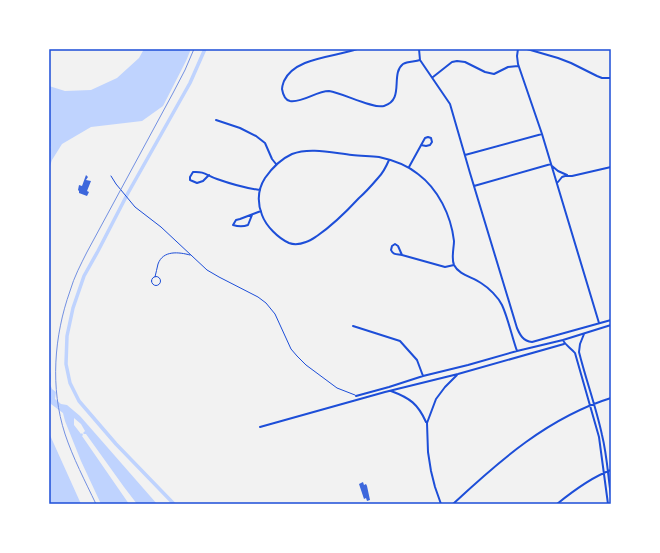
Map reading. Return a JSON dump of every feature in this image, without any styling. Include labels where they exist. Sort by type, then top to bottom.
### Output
[{"type":"street","points":[[358,49],[317,59],[296,68],[286,76],[282,85],[282,92],[285,98],[291,101],[298,100],[328,91],[382,107],[390,104],[394,99],[398,73],[401,67],[405,63],[420,60]]},
{"type":"street","points":[[419,49],[420,60],[450,104],[517,328],[523,338],[532,342],[611,320]]},
{"type":"street","points":[[518,49],[518,66],[552,165],[599,324]]},
{"type":"street","points":[[527,49],[571,63],[602,78],[611,78]]},
{"type":"street","points":[[433,78],[452,62],[457,61],[465,62],[485,72],[494,74],[508,67],[518,66]]},
{"type":"street","points":[[216,120],[240,128],[256,136],[265,143],[272,159],[276,164]]},
{"type":"street","points":[[465,156],[542,134]]},
{"type":"street","points":[[409,167],[421,145],[425,138],[431,138],[432,142],[430,145],[421,145]]},
{"type":"street","points":[[389,160],[378,179],[338,220],[308,242],[290,244],[270,228],[262,216],[259,204],[259,194],[262,182],[276,164],[292,154],[314,151],[379,157],[389,160],[409,167],[425,180],[442,201],[453,236],[454,265],[461,272],[482,283],[501,304],[517,351]]},
{"type":"street","points":[[552,165],[558,171],[568,176]]},
{"type":"street","points":[[474,186],[552,165]]},
{"type":"street","points":[[557,183],[562,177],[611,167]]},
{"type":"street","points":[[209,176],[197,183],[190,180],[193,172],[199,171],[237,186],[260,190]]},
{"type":"street","points":[[252,215],[248,225],[239,227],[233,225],[236,220],[261,211]]},
{"type":"street","points":[[402,255],[398,246],[395,244],[392,246],[391,250],[395,254],[445,267],[454,265]]},
{"type":"street","points":[[356,396],[423,376],[563,340],[611,325]]},
{"type":"street","points":[[353,326],[400,341],[417,360],[423,376]]},
{"type":"street","points":[[584,333],[579,347],[579,352],[595,403],[603,436],[611,496]]},
{"type":"street","points":[[563,340],[564,344]]},
{"type":"street","points":[[260,427],[564,344],[570,347],[575,353],[590,405],[598,437],[608,504]]},
{"type":"street","points":[[468,365],[470,370]]},
{"type":"street","points":[[441,504],[431,471],[428,452],[427,423],[436,399],[458,374]]},
{"type":"street","points":[[390,391],[412,401],[419,408],[427,423]]},
{"type":"street","points":[[453,504],[483,476],[536,434],[564,417],[590,405],[611,398]]},
{"type":"street","points":[[557,504],[583,485],[611,470]]},
{"type":"lane","points":[[111,176],[135,206],[161,227],[207,270],[219,278],[258,297],[266,303],[275,314],[297,356],[315,372],[337,388],[356,396]]},
{"type":"lane","points":[[155,277],[159,278],[160,282],[156,286],[152,282],[152,279],[155,277],[160,260],[165,256],[173,252],[191,255]]},
{"type":"water","points":[[144,49],[191,49],[163,106],[142,121],[91,127],[62,144],[52,160],[49,169],[49,151],[51,146],[49,149],[49,86],[65,91],[91,90],[117,78],[139,58]]},
{"type":"water","points":[[49,370],[51,375],[50,384],[52,389],[56,392],[55,399],[61,404],[67,405],[80,416],[157,504],[137,504],[86,434],[83,433],[85,431],[81,424],[74,418],[74,425],[81,434],[82,433],[82,436],[129,504],[101,504],[81,461],[63,413],[51,404],[49,399]]},
{"type":"water","points":[[49,433],[81,504],[49,504]]},
{"type":"building","points":[[86,175],[88,177],[86,180],[91,181],[87,191],[89,192],[87,196],[79,193],[78,190],[79,185],[82,186]]},
{"type":"building","points":[[363,482],[364,485],[366,484],[367,486],[370,500],[367,501],[366,498],[364,499],[359,484]]},
{"type":"waterway","points":[[174,504],[116,444],[79,401],[70,383],[66,364],[67,336],[73,308],[84,276],[128,193],[190,83],[205,49]]},
{"type":"railway","points":[[96,504],[72,452],[60,416],[56,380],[57,344],[60,326],[72,286],[80,266],[173,93],[194,49]]}]
